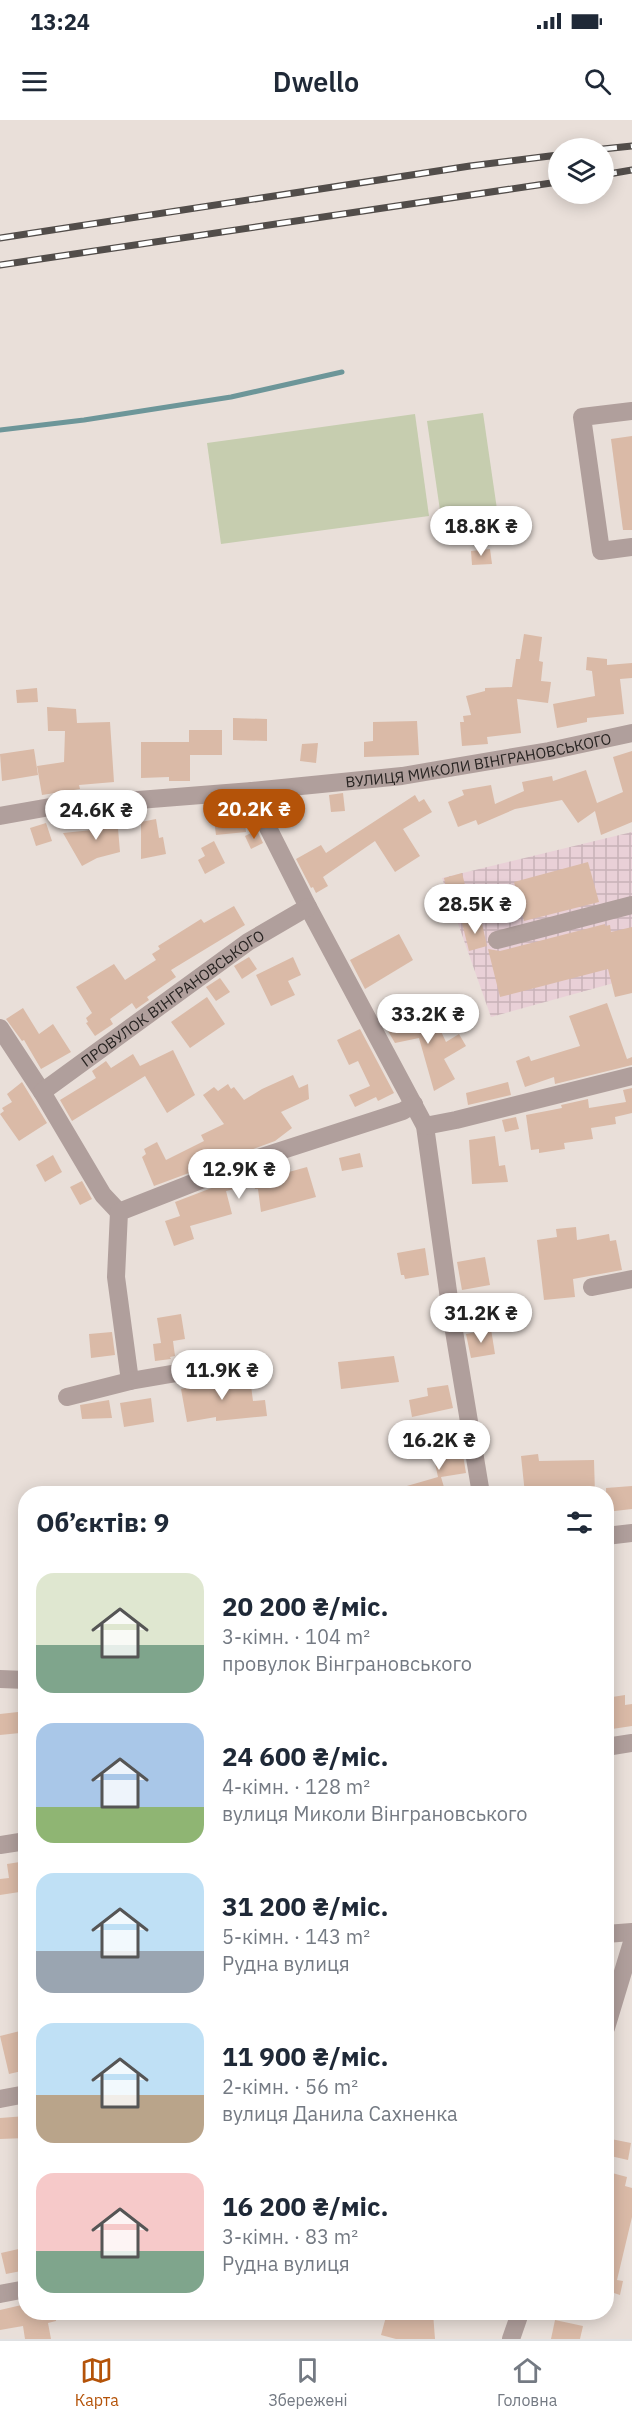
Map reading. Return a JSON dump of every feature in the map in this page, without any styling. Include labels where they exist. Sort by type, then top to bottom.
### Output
[{"type":"street","points":[[632,411],[582,417],[601,551],[632,547]]},
{"type":"street","name":"ВУЛИЦЯ МИКОЛИ ВІНГРАНОВСЬКОГО","points":[[0,816],[50,807],[402,776],[549,751],[632,733]]},
{"type":"street","points":[[252,791],[258,808],[308,907],[425,1126],[451,1313],[480,1486]]},
{"type":"street","points":[[497,940],[632,905]]},
{"type":"street","name":"ПРОВУЛОК ВІНГРАНОВСЬКОГО","points":[[42,1092],[248,942],[308,907]]},
{"type":"street","points":[[0,1028],[42,1092],[103,1195],[119,1212],[116,1277],[129,1381]]},
{"type":"street","points":[[425,1126],[632,1076]]},
{"type":"street","points":[[119,1212],[249,1161],[403,1111],[414,1104]]},
{"type":"street","points":[[592,1287],[632,1279]]},
{"type":"street","points":[[67,1397],[129,1381],[206,1368]]},
{"type":"street","points":[[614,1535],[632,1533]]},
{"type":"street","points":[[0,1679],[18,1680]]},
{"type":"street","points":[[614,1746],[632,1743]]},
{"type":"street","points":[[0,1845],[18,1842]]},
{"type":"street","points":[[614,1933],[632,1932]]},
{"type":"street","points":[[614,2002],[632,1942]]},
{"type":"street","points":[[0,2099],[18,2096]]},
{"type":"street","points":[[0,2294],[18,2291]]},
{"type":"street","points":[[511,2339],[518,2320]]},
{"type":"shaded area","points":[[632,832],[632,978],[491,1017],[442,878]]},
{"type":"green space","points":[[483,413],[499,523],[443,531],[427,421]]},
{"type":"green space","points":[[415,414],[429,516],[221,544],[207,443]]},
{"type":"building","points":[[632,436],[632,530],[623,530],[611,439]]},
{"type":"building","points":[[490,549],[492,564],[472,565],[471,551]]},
{"type":"building","points":[[524,634],[542,637],[539,661],[543,662],[541,681],[551,682],[548,703],[517,699],[521,733],[487,737],[488,744],[462,746],[460,722],[464,722],[463,716],[471,715],[466,696],[485,691],[485,688],[512,687],[516,659],[520,659]]},
{"type":"building","points":[[587,657],[607,659],[607,665],[632,663],[632,678],[620,679],[624,714],[587,718],[587,722],[557,728],[553,704],[595,696],[592,671],[586,670]]},
{"type":"building","points":[[37,688],[38,702],[17,703],[16,690]]},
{"type":"building","points":[[47,707],[76,709],[77,723],[110,722],[114,782],[79,785],[80,789],[42,795],[37,766],[64,762],[65,731],[48,731]]},
{"type":"building","points":[[233,718],[267,719],[267,741],[233,740]]},
{"type":"building","points":[[417,721],[419,755],[364,757],[364,742],[373,741],[373,722]]},
{"type":"building","points":[[189,730],[222,730],[222,755],[190,755],[190,781],[169,781],[169,777],[141,778],[141,742],[189,742]]},
{"type":"building","points":[[318,743],[316,763],[300,761],[302,744]]},
{"type":"building","points":[[34,749],[38,775],[2,781],[0,754]]},
{"type":"building","points":[[632,751],[632,822],[601,835],[595,811],[578,823],[562,800],[515,809],[478,825],[476,820],[458,827],[448,802],[464,795],[462,790],[491,785],[495,804],[524,791],[522,782],[552,776],[553,781],[586,770],[597,803],[623,792],[613,757]]},
{"type":"building","points":[[343,793],[345,811],[331,812],[329,795]]},
{"type":"building","points":[[415,795],[419,802],[424,799],[432,812],[403,829],[420,856],[395,872],[375,841],[323,877],[328,886],[316,893],[313,887],[311,888],[296,859],[321,845],[326,853]]},
{"type":"building","points":[[243,806],[246,832],[216,835],[214,819],[218,818],[217,809]]},
{"type":"building","points":[[117,817],[120,852],[97,858],[82,866],[63,833],[102,829],[101,818]]},
{"type":"building","points":[[156,819],[159,838],[163,837],[166,854],[141,859],[141,822]]},
{"type":"building","points":[[46,823],[52,841],[36,846],[30,828]]},
{"type":"building","points":[[257,830],[263,843],[251,849],[245,836]]},
{"type":"building","points":[[214,841],[225,863],[205,874],[198,860],[205,856],[201,848]]},
{"type":"building","points":[[588,862],[599,902],[524,921],[514,882]]},
{"type":"building","points":[[462,873],[467,893],[448,897],[444,878]]},
{"type":"building","points":[[234,906],[245,925],[171,970],[176,977],[147,997],[149,1000],[136,1009],[132,1003],[110,1019],[113,1024],[95,1036],[86,1023],[88,1022],[86,1018],[92,1013],[76,987],[114,964],[125,980],[156,960],[152,954],[160,949],[158,946],[201,919],[204,923]]},
{"type":"building","points":[[481,919],[487,946],[469,951],[462,923]]},
{"type":"building","points":[[605,924],[605,926],[610,925],[611,932],[632,927],[632,993],[615,997],[608,969],[500,997],[488,949],[500,951]]},
{"type":"building","points":[[399,934],[413,960],[365,989],[350,960]]},
{"type":"building","points":[[249,957],[257,969],[242,979],[234,966]]},
{"type":"building","points":[[293,957],[301,975],[288,981],[295,995],[271,1006],[256,975]]},
{"type":"building","points":[[220,978],[230,992],[216,1001],[206,987]]},
{"type":"building","points":[[207,997],[225,1024],[190,1048],[171,1022]]},
{"type":"building","points":[[607,1003],[627,1059],[632,1057],[632,1065],[555,1084],[554,1077],[525,1087],[516,1061],[529,1056],[531,1061],[580,1046],[569,1016]]},
{"type":"building","points":[[23,1008],[39,1034],[53,1024],[71,1052],[41,1069],[24,1040],[22,1041],[6,1019]]},
{"type":"building","points":[[396,1012],[402,1026],[433,1014],[446,1042],[459,1034],[466,1046],[444,1059],[455,1079],[434,1091],[419,1038],[395,1043],[381,1019]]},
{"type":"building","points":[[360,1029],[394,1093],[378,1101],[376,1097],[355,1107],[349,1095],[370,1086],[358,1061],[349,1065],[337,1040]]},
{"type":"building","points":[[173,1050],[195,1095],[167,1113],[145,1076],[72,1121],[60,1100],[96,1078],[92,1071],[106,1061],[111,1068],[133,1054],[140,1066]]},
{"type":"building","points":[[293,1075],[299,1088],[308,1084],[309,1099],[281,1112],[292,1128],[275,1141],[154,1186],[142,1157],[146,1154],[144,1149],[157,1142],[166,1160],[204,1141],[201,1135],[224,1124],[203,1095],[214,1087],[218,1091],[228,1084],[231,1089],[234,1087],[244,1100]]},
{"type":"building","points":[[22,1082],[47,1123],[19,1141],[0,1114],[4,1111],[2,1108],[12,1102],[7,1094]]},
{"type":"building","points":[[508,1082],[511,1095],[468,1105],[466,1093]]},
{"type":"building","points":[[632,1088],[632,1113],[615,1117],[616,1124],[591,1128],[593,1139],[564,1143],[565,1149],[539,1153],[539,1149],[531,1150],[526,1115],[562,1108],[561,1105],[588,1099],[589,1108],[626,1102],[623,1090]]},
{"type":"building","points":[[516,1117],[519,1129],[505,1132],[502,1120]]},
{"type":"building","points":[[495,1136],[499,1166],[505,1165],[508,1182],[472,1184],[469,1140]]},
{"type":"building","points":[[360,1153],[363,1167],[342,1171],[339,1158]]},
{"type":"building","points":[[53,1155],[62,1172],[45,1182],[36,1165]]},
{"type":"building","points":[[307,1167],[316,1197],[261,1212],[258,1189],[255,1189],[254,1184],[226,1191],[232,1214],[190,1226],[194,1239],[174,1246],[165,1221],[180,1216],[175,1202],[264,1168],[267,1178]]},
{"type":"building","points":[[82,1181],[92,1199],[80,1205],[70,1187]]},
{"type":"building","points":[[576,1227],[577,1240],[609,1234],[610,1241],[616,1240],[622,1270],[573,1279],[575,1297],[544,1300],[537,1240],[557,1237],[556,1229]]},
{"type":"building","points":[[425,1248],[429,1275],[405,1279],[404,1275],[401,1275],[397,1253]]},
{"type":"building","points":[[485,1257],[490,1285],[462,1290],[457,1262]]},
{"type":"building","points":[[181,1314],[185,1339],[173,1341],[175,1356],[170,1357],[171,1359],[155,1361],[153,1344],[161,1343],[157,1318]]},
{"type":"building","points":[[491,1329],[495,1354],[471,1358],[466,1334]]},
{"type":"building","points":[[112,1332],[115,1355],[91,1358],[89,1334]]},
{"type":"building","points":[[394,1356],[399,1382],[341,1389],[338,1362]]},
{"type":"building","points":[[250,1378],[253,1401],[265,1400],[267,1416],[216,1421],[216,1417],[187,1422],[181,1389]]},
{"type":"building","points":[[448,1385],[453,1408],[412,1417],[409,1400],[428,1396],[427,1388]]},
{"type":"building","points":[[151,1398],[154,1422],[124,1427],[120,1403]]},
{"type":"building","points":[[109,1400],[112,1418],[82,1419],[80,1405]]},
{"type":"building","points":[[461,1443],[466,1473],[441,1477],[444,1486],[407,1486],[438,1477],[432,1449]]},
{"type":"building","points":[[538,1454],[539,1461],[594,1460],[595,1486],[524,1486],[521,1456]]},
{"type":"building","points":[[632,1486],[632,1509],[614,1511],[614,1487]]},
{"type":"building","points":[[625,1695],[625,1705],[632,1704],[632,1726],[614,1729],[614,1697]]},
{"type":"building","points":[[18,1712],[18,1733],[0,1735],[0,1714]]},
{"type":"building","points":[[18,1862],[18,1892],[0,1895],[0,1879],[9,1878],[7,1864]]},
{"type":"building","points":[[18,2032],[18,2072],[9,2074],[0,2036]]},
{"type":"building","points":[[18,2117],[18,2138],[0,2139],[0,2118]]},
{"type":"building","points":[[614,2140],[631,2143],[628,2160],[614,2157]]},
{"type":"building","points":[[614,2174],[627,2177],[625,2186],[632,2188],[632,2217],[617,2280],[623,2281],[620,2295],[614,2293]]},
{"type":"building","points":[[18,2249],[18,2272],[6,2274],[1,2253]]},
{"type":"building","points":[[18,2306],[18,2320],[56,2320],[48,2323],[51,2339],[25,2339],[23,2326],[0,2330],[0,2310]]},
{"type":"building","points":[[385,2320],[434,2320],[435,2339],[396,2339],[381,2335]]},
{"type":"building","points":[[555,2320],[583,2326],[580,2339],[551,2339]]},
{"type":"waterway","points":[[0,430],[84,420],[231,397],[342,372]]},
{"type":"railway","points":[[614,148],[632,146]]},
{"type":"railway","points":[[0,238],[470,166],[548,156]]},
{"type":"railway","points":[[614,173],[632,170]]},
{"type":"railway","points":[[0,265],[548,183]]}]
